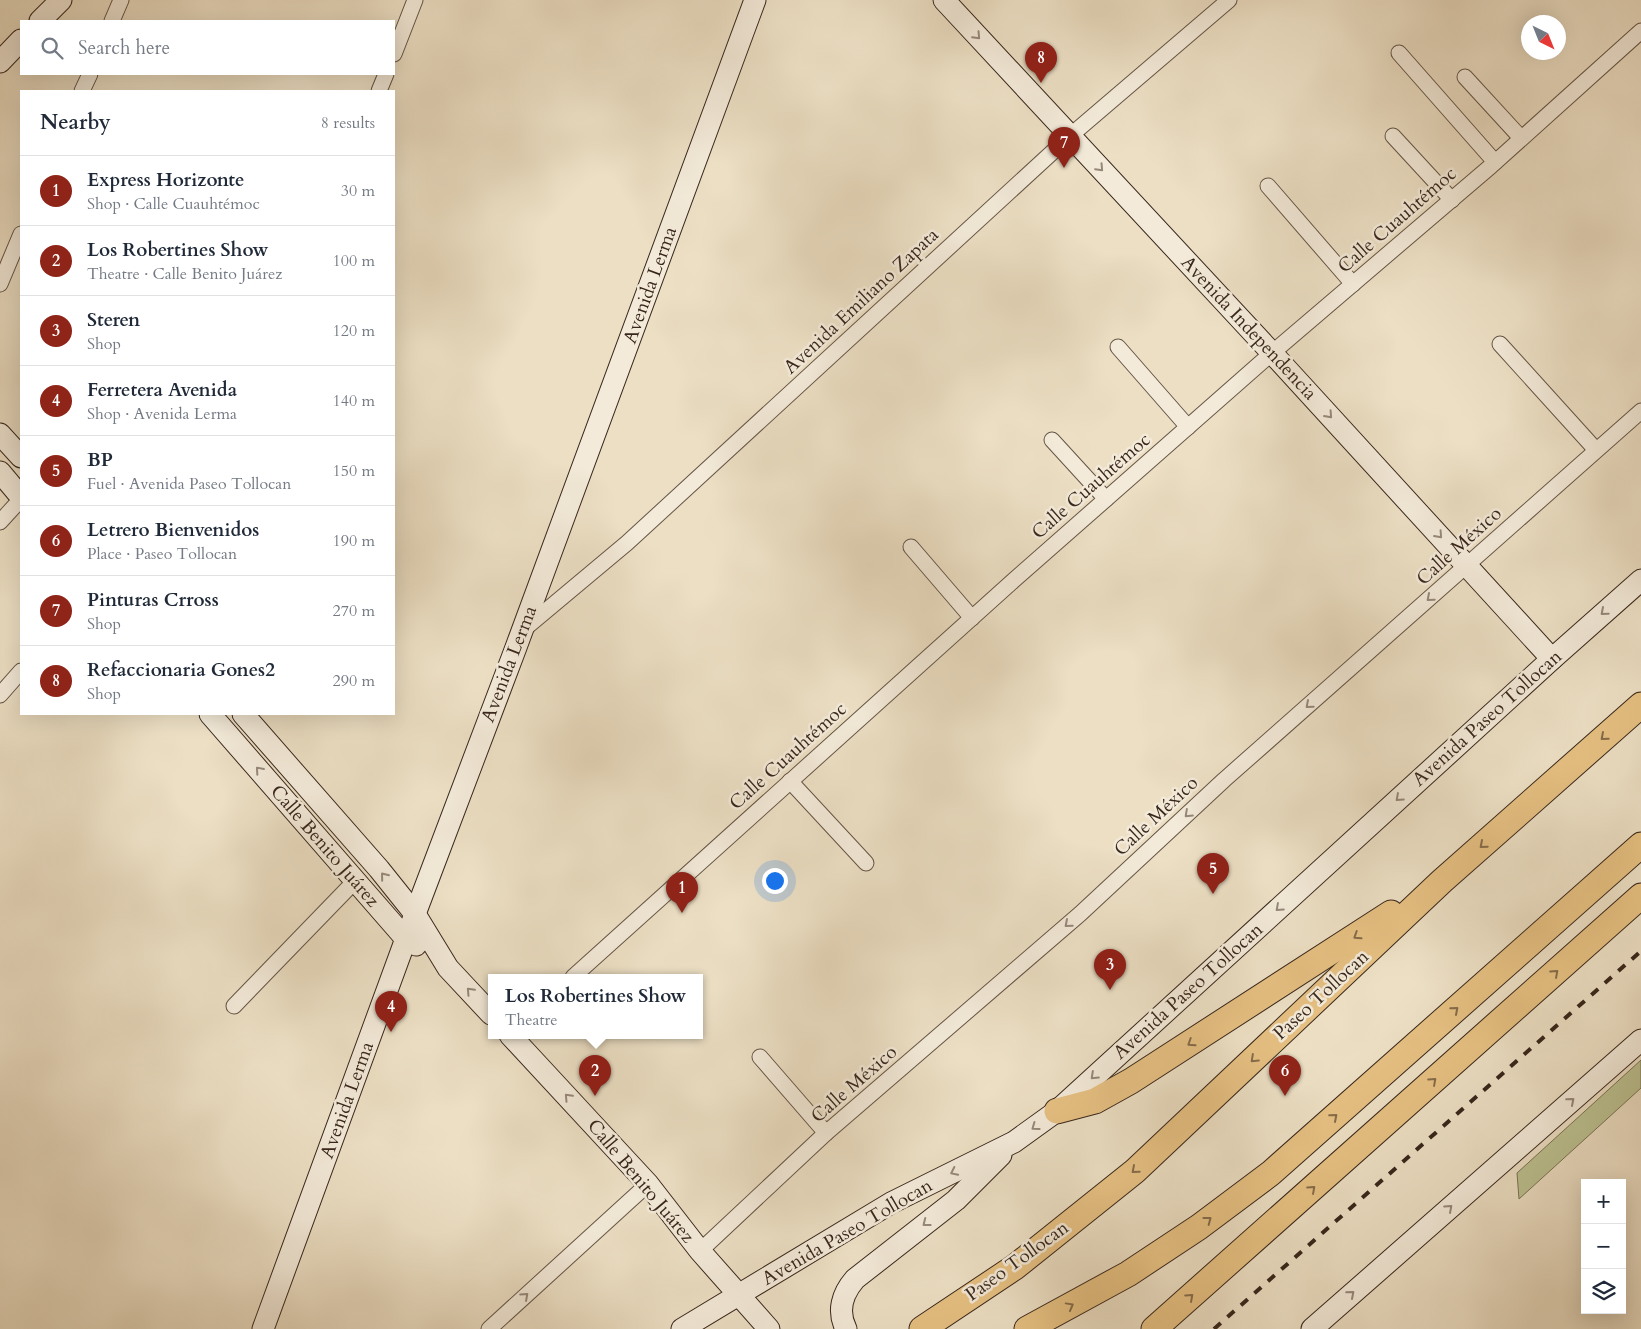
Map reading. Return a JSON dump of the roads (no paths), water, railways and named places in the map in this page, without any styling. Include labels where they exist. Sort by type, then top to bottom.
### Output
[{"type":"highway","name":"Paseo Tollocan","points":[[922,1329],[1015,1267],[1135,1171],[1442,881],[1641,705]]},
{"type":"highway","points":[[1027,1329],[1128,1274],[1199,1227],[1271,1173],[1641,846]]},
{"type":"highway","points":[[1057,1111],[1095,1101],[1131,1081],[1442,881]]},
{"type":"highway","points":[[1154,1329],[1641,896]]},
{"type":"main road","points":[[41,20],[61,0]]},
{"type":"main road","name":"Avenida Lerma","points":[[263,1329],[415,914],[755,0]]},
{"type":"main road","name":"Avenida Independencia","points":[[944,0],[1272,353],[1552,659]]},
{"type":"main road","points":[[0,62],[20,41]]},
{"type":"main road","points":[[0,434],[20,456]]},
{"type":"main road","points":[[0,472],[20,497]]},
{"type":"main road","name":"Avenida Paseo Tollocan","points":[[682,1329],[891,1202],[1014,1142],[1057,1111],[1641,580]]},
{"type":"main road","name":"Calle Benito Juárez","points":[[211,715],[406,939],[448,968]]},
{"type":"main road","name":"Calle Benito Juárez","points":[[244,715],[378,869],[415,914],[448,968],[488,1011]]},
{"type":"main road","name":"Calle Benito Juárez","points":[[514,1039],[648,1184],[700,1251],[770,1329]]},
{"type":"main road","points":[[1309,1328],[1641,1040]]},
{"type":"main road","points":[[846,1329],[841,1318],[842,1301],[855,1279],[956,1200],[1014,1142]]},
{"type":"street","points":[[112,20],[121,0]]},
{"type":"street","points":[[395,51],[414,0]]},
{"type":"street","name":"Avenida Emiliano Zapata","points":[[521,632],[634,536],[1070,136],[1229,0]]},
{"type":"street","name":"Calle Cuauhtémoc","points":[[576,974],[1106,499],[1272,353],[1452,200],[1641,31]]},
{"type":"street","points":[[1398,53],[1495,162]]},
{"type":"street","points":[[82,90],[90,75]]},
{"type":"street","points":[[379,90],[386,75]]},
{"type":"street","points":[[1465,77],[1521,138]]},
{"type":"street","points":[[1392,136],[1452,200]]},
{"type":"street","points":[[1268,186],[1353,284]]},
{"type":"street","points":[[0,284],[20,236]]},
{"type":"street","points":[[1500,344],[1596,450]]},
{"type":"street","points":[[1118,348],[1188,427]]},
{"type":"street","name":"Calle México","points":[[700,1251],[826,1133],[1080,914],[1224,780],[1641,410]]},
{"type":"street","points":[[1052,440],[1106,499]]},
{"type":"street","points":[[0,522],[20,499]]},
{"type":"street","points":[[911,547],[972,618]]},
{"type":"street","points":[[0,695],[20,672]]},
{"type":"street","points":[[790,781],[866,863]]},
{"type":"street","points":[[234,1006],[355,881]]},
{"type":"street","points":[[760,1057],[826,1133]]},
{"type":"street","points":[[489,1329],[648,1184]]},
{"type":"railway","points":[[1214,1329],[1641,951]]},
{"type":"place","name":"Refaccionaria Gones2","points":[[1041,83]]},
{"type":"place","name":"Pinturas Crross","points":[[1064,168]]},
{"type":"place","name":"BP","points":[[1213,894]]},
{"type":"place","name":"Express Horizonte","points":[[682,913]]},
{"type":"place","name":"Steren","points":[[1110,990]]},
{"type":"place","name":"Ferretera Avenida","points":[[391,1032]]},
{"type":"place","name":"Los Robertines Show","points":[[595,1096]]},
{"type":"place","name":"Letrero Bienvenidos","points":[[1285,1096]]}]
